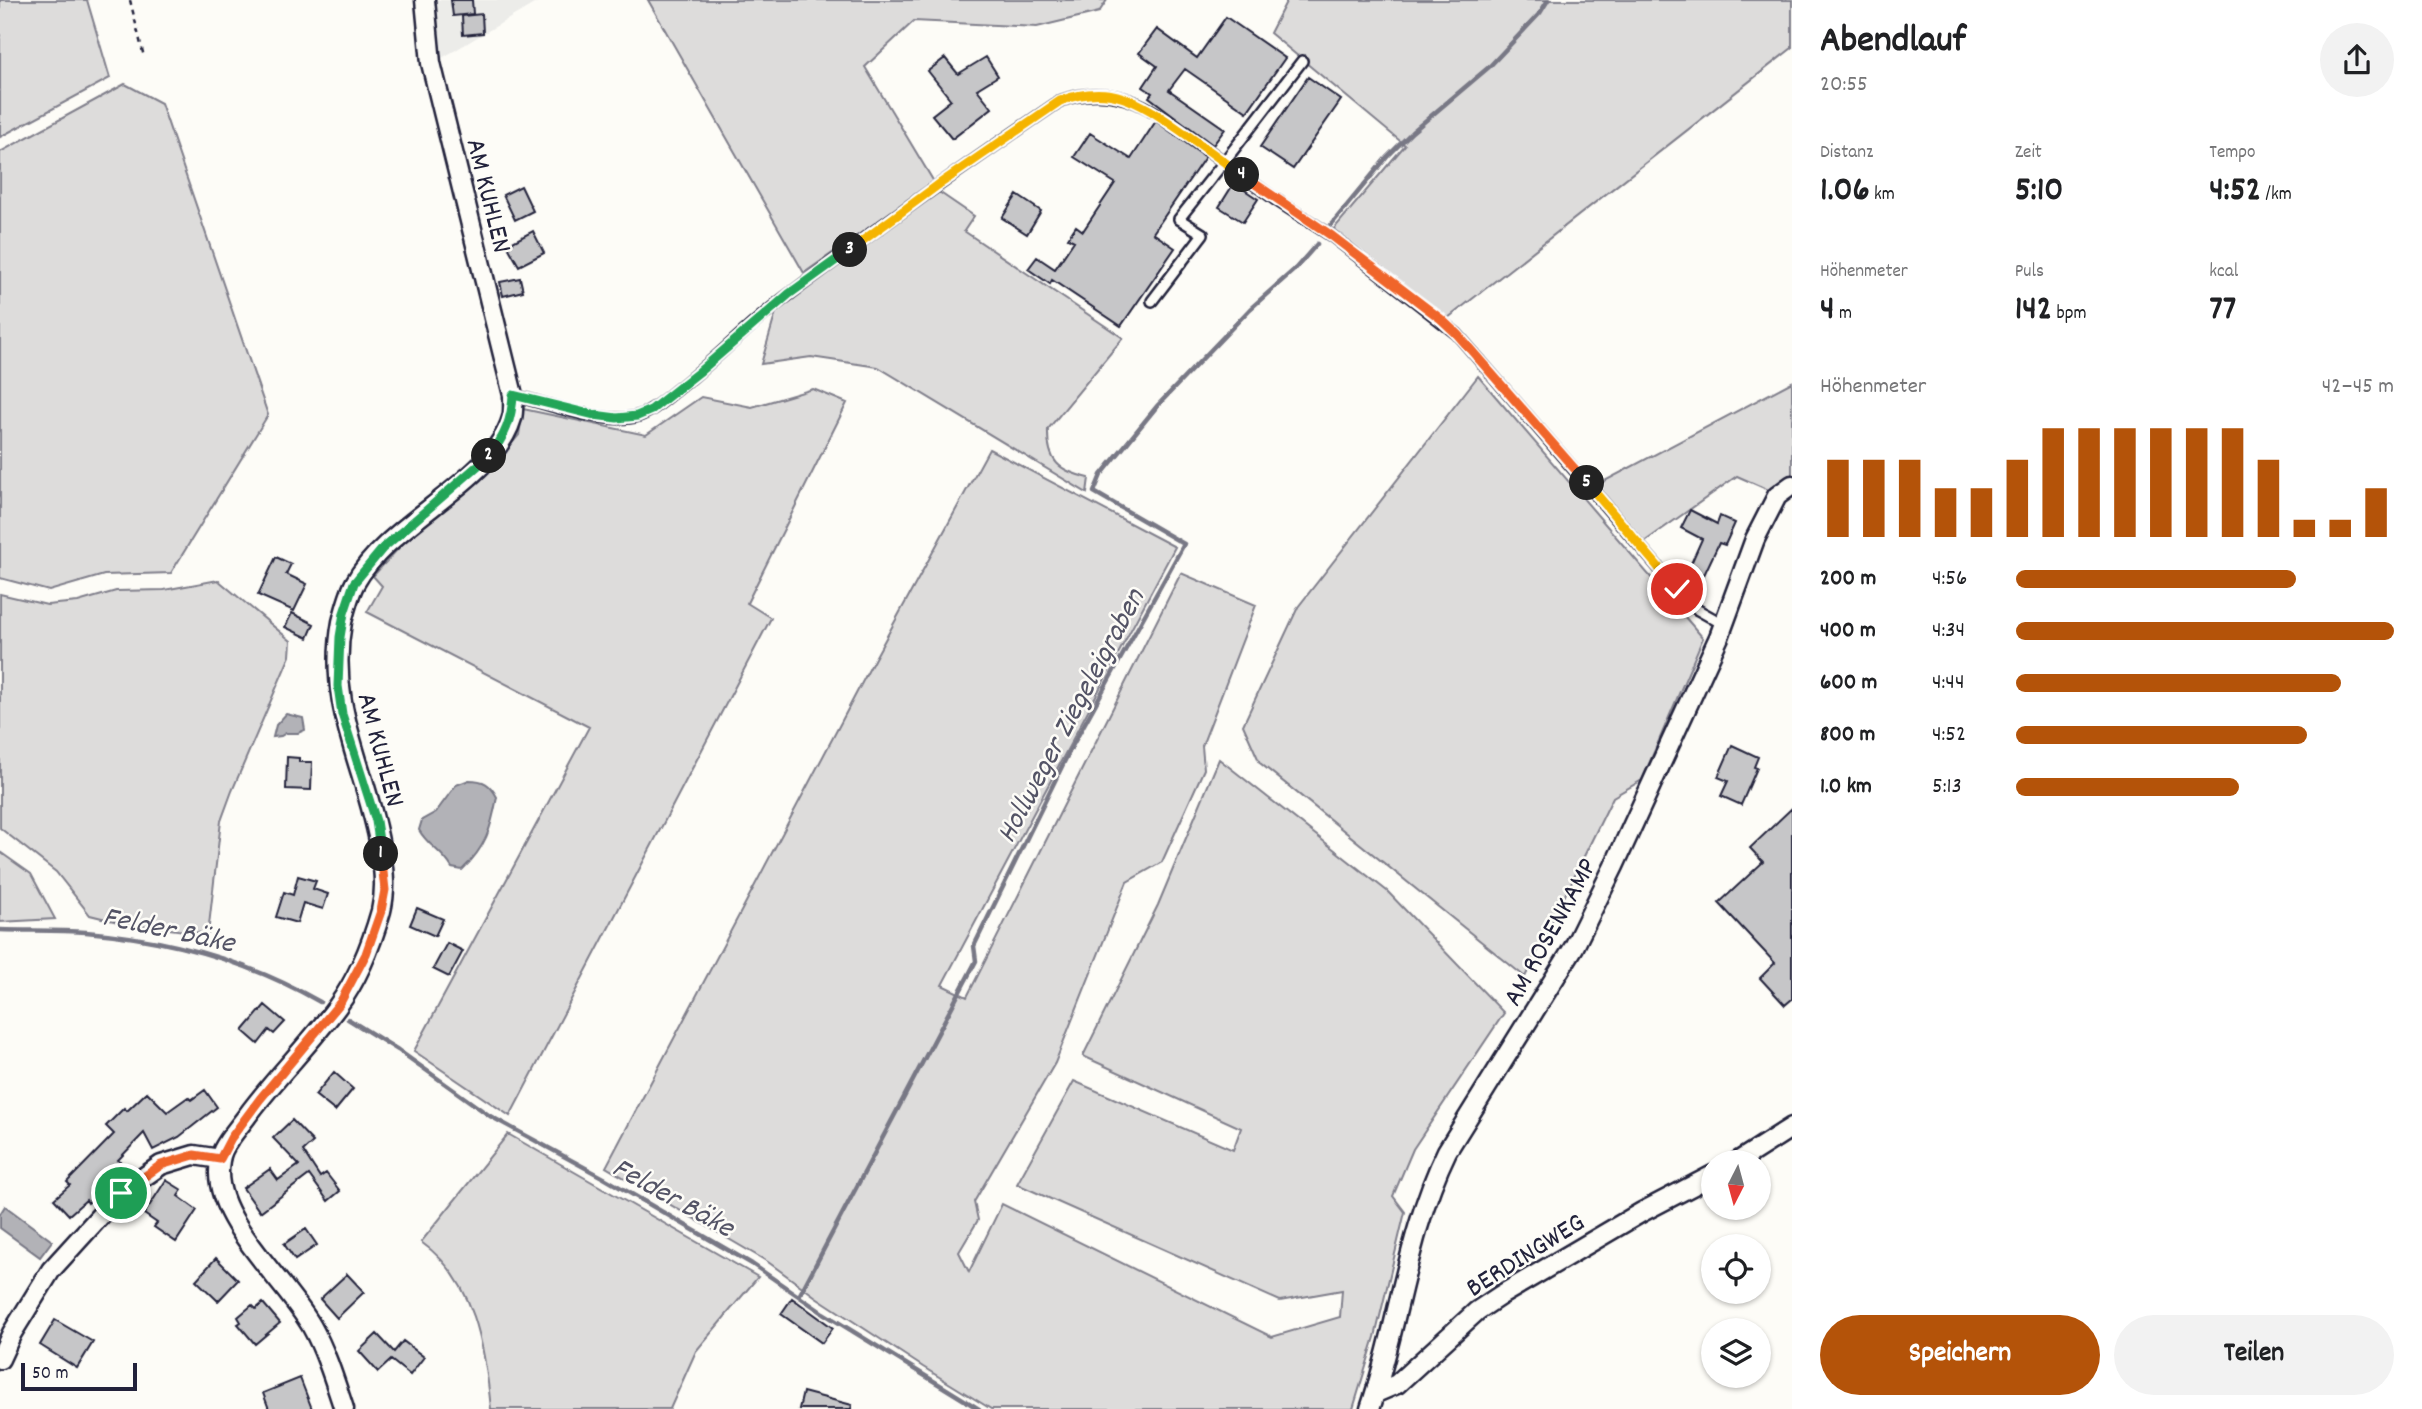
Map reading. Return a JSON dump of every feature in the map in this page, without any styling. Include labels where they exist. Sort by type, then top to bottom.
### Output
[{"type":"street","name":"AM KUHLEN","points":[[220,1159],[231,1138],[260,1099],[340,1003],[366,954],[381,911],[385,890],[376,821],[342,714],[338,686],[340,637],[344,613],[354,583],[383,548],[492,453],[513,416],[513,395],[434,76],[425,0]]},
{"type":"street","name":"AM ROSENKAMP","points":[[1373,1401],[1419,1220],[1433,1180],[1447,1151],[1574,947],[1614,866],[1723,624],[1755,539],[1777,496],[1792,485]]},
{"type":"street","points":[[1756,1150],[1792,1127]]},
{"type":"street","points":[[0,1359],[12,1333],[51,1270],[121,1193],[161,1165],[194,1155],[220,1159],[221,1195],[246,1237],[313,1327],[344,1409]]},
{"type":"street","name":"BERDINGWEG","points":[[1373,1401],[1397,1384],[1477,1311],[1619,1226],[1701,1182]]},
{"type":"lane","points":[[1152,301],[1203,234],[1179,219],[1301,61]]},
{"type":"lane","points":[[513,395],[617,418],[637,416],[651,410],[789,294],[938,185],[1060,101],[1077,94],[1094,92],[1141,103],[1276,200],[1332,236],[1457,334],[1677,589],[1698,610],[1723,624]]},
{"type":"path","points":[[130,0],[144,57]]},
{"type":"shaded area","points":[[0,0],[87,0],[110,78],[0,137]]},
{"type":"shaded area","points":[[436,0],[539,0],[539,1],[442,58]]},
{"type":"shaded area","points":[[648,0],[1107,0],[1099,12],[1037,27],[914,21],[865,67],[934,182],[804,273]]},
{"type":"shaded area","points":[[1287,0],[1792,0],[1792,48],[1448,318],[1332,231],[1405,145],[1270,33]]},
{"type":"shaded area","points":[[125,84],[161,103],[268,415],[171,573],[104,575],[49,591],[0,578],[0,152]]},
{"type":"shaded area","points":[[939,192],[974,216],[964,231],[1123,338],[1048,429],[1053,457],[1063,468],[1089,478],[1087,493],[878,367],[811,357],[761,364],[776,312]]},
{"type":"shaded area","points":[[1478,376],[1703,638],[1642,780],[1613,797],[1525,977],[1260,763],[1243,725],[1298,607]]},
{"type":"shaded area","points":[[1792,382],[1792,478],[1771,491],[1737,476],[1644,542],[1597,485]]},
{"type":"shaded area","points":[[813,389],[847,403],[747,603],[771,618],[510,1116],[414,1051],[589,727],[367,612],[382,586],[373,576],[408,538],[487,473],[519,435],[523,409],[646,435],[701,397],[752,407]]},
{"type":"shaded area","points":[[989,449],[1175,547],[942,985],[967,997],[1181,573],[1256,605],[1202,746],[1204,769],[1162,862],[1127,882],[1055,1063],[974,1202],[978,1220],[959,1252],[969,1272],[1002,1204],[1272,1337],[1340,1317],[1342,1290],[1280,1301],[1017,1184],[1074,1081],[1233,1150],[1241,1128],[1083,1056],[1158,905],[1219,759],[1387,891],[1504,1013],[1413,1149],[1393,1196],[1405,1212],[1375,1337],[1353,1409],[991,1409],[816,1297],[768,1262],[606,1167],[875,658]]},
{"type":"shaded area","points":[[218,580],[291,641],[290,656],[221,821],[208,934],[122,923],[90,915],[56,872],[0,828],[0,594],[47,605],[78,602],[116,591],[164,590]]},
{"type":"shaded area","points":[[286,714],[303,718],[305,730],[273,737],[276,725]]},
{"type":"shaded area","points":[[469,780],[486,784],[497,797],[486,837],[477,853],[462,870],[452,868],[419,830],[422,820],[436,812],[456,785]]},
{"type":"shaded area","points":[[0,852],[31,874],[55,919],[0,922]]},
{"type":"shaded area","points":[[508,1134],[758,1277],[696,1351],[670,1409],[491,1409],[485,1362],[474,1316],[454,1275],[421,1242]]},
{"type":"shaded area","points":[[5,1206],[52,1241],[40,1257],[0,1228],[0,1214]]},
{"type":"building","points":[[451,0],[472,0],[473,14],[453,16]]},
{"type":"building","points":[[482,14],[483,33],[463,35],[462,16]]},
{"type":"building","points":[[1226,17],[1285,58],[1247,112],[1185,69],[1169,90],[1225,129],[1213,145],[1149,97],[1152,93],[1143,87],[1157,66],[1139,53],[1157,29],[1197,58]]},
{"type":"building","points":[[986,57],[998,76],[977,89],[992,108],[952,139],[932,115],[951,100],[928,71],[945,58],[958,74]]},
{"type":"building","points":[[1308,77],[1341,100],[1293,169],[1260,147]]},
{"type":"building","points":[[1156,121],[1205,157],[1153,233],[1175,248],[1121,326],[1052,280],[1050,284],[1028,269],[1037,257],[1055,269],[1074,241],[1068,238],[1076,226],[1083,231],[1115,183],[1074,157],[1090,133],[1131,159]]},
{"type":"building","points":[[1234,183],[1258,199],[1243,222],[1219,207]]},
{"type":"building","points":[[521,186],[533,211],[515,220],[503,195]]},
{"type":"building","points":[[1017,195],[1041,211],[1027,234],[1002,218]]},
{"type":"building","points":[[533,231],[544,253],[519,266],[507,245]]},
{"type":"building","points":[[520,278],[523,291],[503,296],[500,282]]},
{"type":"building","points":[[1690,510],[1717,524],[1720,516],[1735,523],[1725,545],[1719,543],[1704,575],[1689,568],[1702,539],[1681,528]]},
{"type":"building","points":[[276,557],[291,564],[286,574],[307,584],[294,611],[258,595]]},
{"type":"building","points":[[292,613],[314,624],[308,638],[285,627]]},
{"type":"building","points":[[1732,745],[1758,757],[1754,767],[1757,768],[1741,805],[1721,796],[1728,781],[1718,777]]},
{"type":"building","points":[[287,757],[299,758],[299,762],[312,762],[311,790],[286,789]]},
{"type":"building","points":[[1792,808],[1792,999],[1785,1005],[1760,978],[1775,963],[1719,903],[1763,862],[1750,848]]},
{"type":"building","points":[[298,876],[316,881],[313,889],[328,894],[323,909],[303,903],[297,923],[276,917],[284,892],[293,895]]},
{"type":"building","points":[[417,908],[443,919],[435,936],[410,925]]},
{"type":"building","points":[[447,943],[463,951],[449,977],[433,969]]},
{"type":"building","points":[[265,1005],[285,1022],[274,1034],[269,1030],[258,1044],[243,1031]]},
{"type":"building","points":[[334,1072],[353,1089],[335,1111],[315,1095]]},
{"type":"building","points":[[205,1090],[217,1107],[179,1137],[153,1150],[144,1133],[118,1160],[126,1168],[88,1203],[86,1200],[69,1215],[54,1199],[70,1185],[67,1182],[114,1134],[106,1126],[124,1108],[127,1111],[147,1092],[167,1112],[188,1097],[191,1100]]},
{"type":"building","points":[[292,1120],[313,1142],[303,1151],[320,1177],[326,1173],[340,1191],[328,1201],[309,1175],[260,1212],[243,1188],[270,1169],[278,1180],[299,1165],[273,1138]]},
{"type":"building","points":[[166,1180],[182,1190],[178,1196],[197,1210],[176,1242],[154,1227],[157,1223],[144,1214]]},
{"type":"building","points":[[306,1229],[317,1245],[295,1260],[284,1244]]},
{"type":"building","points":[[216,1258],[238,1280],[218,1301],[196,1280]]},
{"type":"building","points":[[347,1274],[364,1292],[337,1318],[320,1299]]},
{"type":"building","points":[[792,1298],[833,1328],[822,1343],[781,1314]]},
{"type":"building","points":[[263,1303],[280,1323],[255,1344],[238,1324],[241,1322],[238,1317],[252,1305],[256,1309]]},
{"type":"building","points":[[55,1320],[93,1342],[77,1368],[40,1345]]},
{"type":"building","points":[[377,1334],[394,1352],[403,1341],[424,1357],[410,1375],[391,1360],[378,1372],[359,1351]]},
{"type":"building","points":[[300,1378],[312,1409],[269,1409],[263,1393]]},
{"type":"building","points":[[803,1392],[852,1405],[851,1409],[799,1409]]},
{"type":"waterway","name":"Hollweger Ziegeleigraben","points":[[1330,226],[1387,157],[1412,132],[1489,67],[1540,13],[1548,0]]},
{"type":"waterway","name":"Hollweger Ziegeleigraben","points":[[799,1296],[976,961],[974,946],[1070,750],[1184,544],[1094,492],[1101,475],[1158,405],[1317,244]]},
{"type":"waterway","name":"Felder Bäke","points":[[0,930],[86,932],[177,946],[265,975],[320,1002]]},
{"type":"waterway","name":"Felder Bäke","points":[[348,1019],[398,1050],[490,1116],[752,1264],[823,1313],[979,1409]]},
{"type":"route","points":[[121,1193],[161,1165],[194,1155],[220,1159],[224,1148],[260,1099],[340,1003],[366,954],[381,911],[385,890],[376,821],[342,714],[338,663],[344,613],[354,583],[383,548],[492,453],[513,416],[513,395],[617,418],[637,416],[651,410],[789,294],[938,185],[1060,101],[1077,94],[1094,92],[1141,103],[1276,200],[1332,236],[1441,319],[1457,334],[1677,589]]}]
